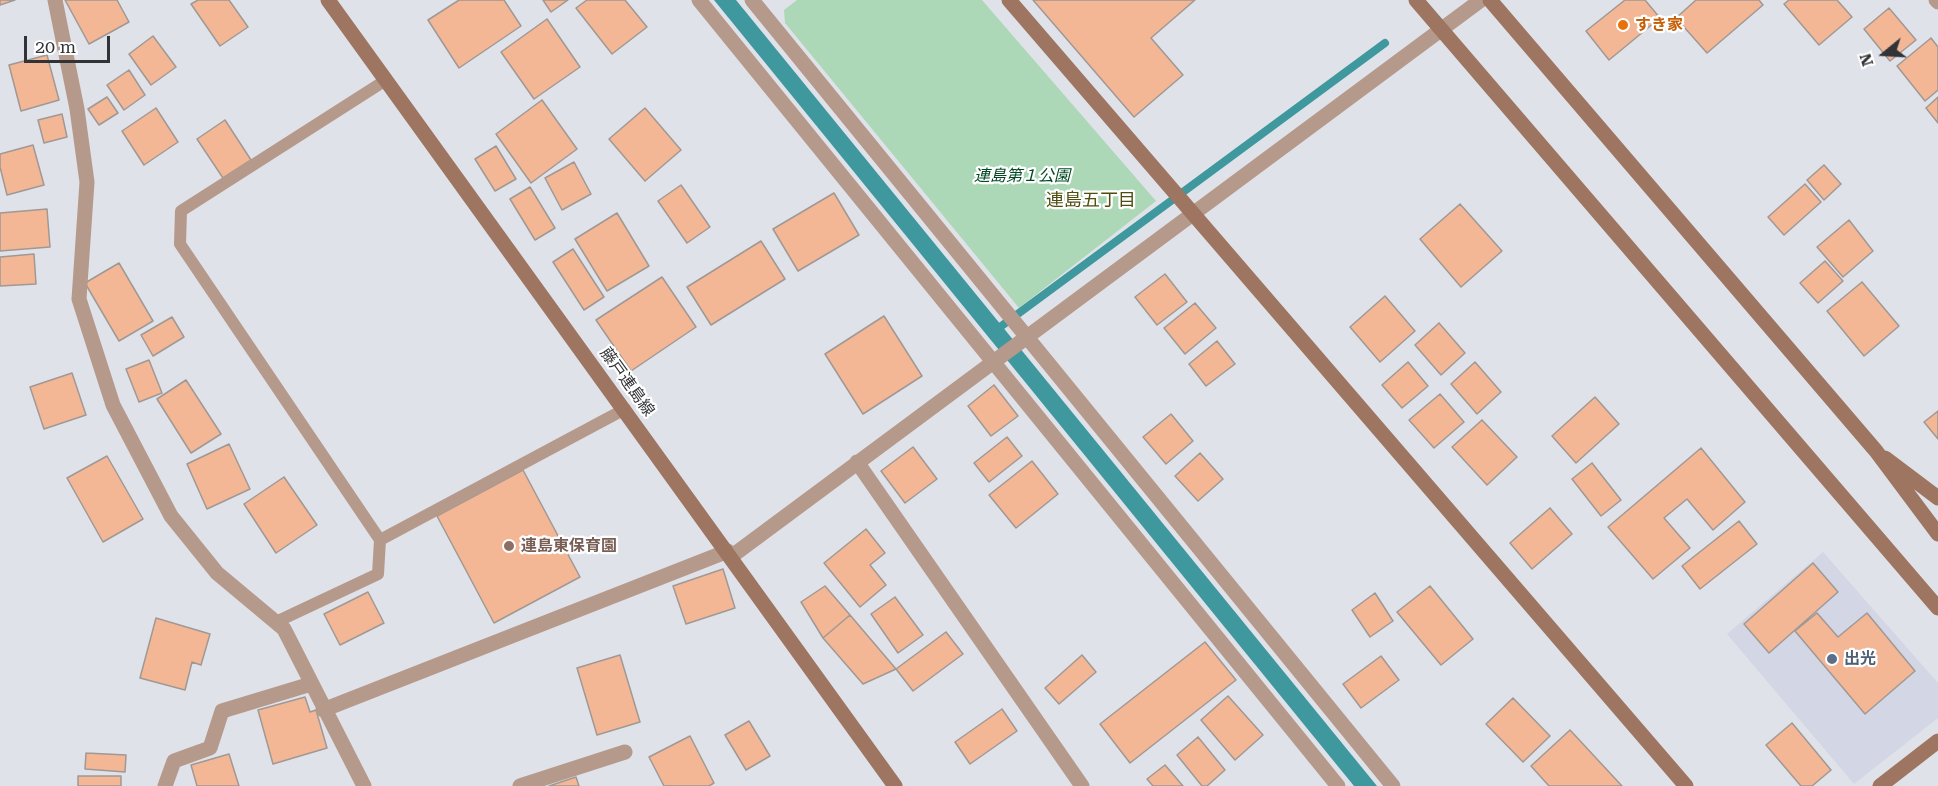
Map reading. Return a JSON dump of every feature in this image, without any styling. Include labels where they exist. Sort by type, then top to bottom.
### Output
[{"type":"street","points":[[55,0],[77,109],[87,182],[79,298],[113,405],[171,516],[217,573],[284,629],[323,710],[364,786]]},
{"type":"street","name":"藤戸連島線","points":[[328,0],[730,554],[895,786]]},
{"type":"street","points":[[699,0],[997,360],[1338,786]]},
{"type":"street","points":[[752,0],[1011,315],[1023,340],[1394,786]]},
{"type":"street","points":[[1009,0],[1686,786]]},
{"type":"street","points":[[1416,0],[1938,608]]},
{"type":"street","points":[[323,710],[730,554],[997,360],[1481,0]]},
{"type":"street","points":[[1490,0],[1876,451],[1938,534]]},
{"type":"street","points":[[1876,451],[1938,498]]},
{"type":"street","points":[[857,462],[1082,786]]},
{"type":"street","points":[[165,786],[174,761],[210,748],[222,711],[311,684]]},
{"type":"street","points":[[1880,786],[1938,741]]},
{"type":"street","points":[[520,786],[626,752]]},
{"type":"lane","points":[[276,622],[378,574],[380,540],[180,244],[181,211],[386,80]]},
{"type":"lane","points":[[380,540],[625,409]]},
{"type":"shaded area","name":"出光","points":[[1823,552],[1938,683],[1938,718],[1854,784],[1727,634]]},
{"type":"green space","name":"連島第１公園","points":[[797,0],[982,0],[1156,201],[1019,308],[785,23],[784,10]]},
{"type":"water","points":[[714,0],[736,0],[1377,786],[1354,786]]},
{"type":"building","points":[[0,0],[15,0],[0,5]]},
{"type":"building","points":[[65,0],[117,0],[129,22],[89,44]]},
{"type":"building","points":[[198,0],[229,0],[248,27],[220,46],[191,4]]},
{"type":"building","points":[[459,0],[504,0],[521,26],[459,68],[428,20]]},
{"type":"building","points":[[543,0],[568,0],[551,12]]},
{"type":"building","points":[[587,0],[625,0],[647,27],[612,54],[576,8]]},
{"type":"building","points":[[1033,0],[1195,0],[1151,38],[1183,75],[1134,117]]},
{"type":"building","name":"すき家","points":[[1625,0],[1645,0],[1660,18],[1609,60],[1586,31]]},
{"type":"building","points":[[1696,0],[1759,0],[1763,5],[1707,53],[1676,18]]},
{"type":"building","points":[[1789,0],[1837,0],[1852,17],[1819,45],[1784,4]]},
{"type":"building","points":[[1889,8],[1916,40],[1890,61],[1864,29]]},
{"type":"building","points":[[547,19],[580,67],[534,99],[501,52]]},
{"type":"building","points":[[153,36],[176,67],[151,85],[129,54]]},
{"type":"building","points":[[1931,38],[1938,47],[1938,90],[1925,101],[1897,66]]},
{"type":"building","points":[[47,55],[59,100],[21,111],[9,65]]},
{"type":"building","points":[[129,70],[145,95],[124,110],[107,85]]},
{"type":"building","points":[[107,97],[118,113],[99,125],[88,109]]},
{"type":"building","points":[[1938,97],[1938,123],[1926,108]]},
{"type":"building","points":[[542,100],[577,149],[531,183],[496,134]]},
{"type":"building","points":[[156,108],[178,142],[144,165],[122,131]]},
{"type":"building","points":[[645,108],[681,150],[645,181],[609,139]]},
{"type":"building","points":[[62,114],[67,137],[44,143],[38,120]]},
{"type":"building","points":[[225,120],[251,160],[223,178],[197,139]]},
{"type":"building","points":[[33,145],[44,185],[7,195],[0,167],[0,154]]},
{"type":"building","points":[[496,146],[516,179],[495,191],[475,159]]},
{"type":"building","points":[[574,162],[591,194],[562,210],[545,178]]},
{"type":"building","points":[[1824,165],[1841,184],[1824,200],[1807,180]]},
{"type":"building","points":[[1805,184],[1821,202],[1784,235],[1768,217]]},
{"type":"building","points":[[681,185],[710,227],[687,243],[658,201]]},
{"type":"building","points":[[530,187],[555,228],[535,240],[510,199]]},
{"type":"building","points":[[834,193],[859,235],[798,271],[773,229]]},
{"type":"building","points":[[1460,204],[1502,251],[1461,287],[1420,239]]},
{"type":"building","points":[[47,209],[50,247],[0,251],[0,213]]},
{"type":"building","points":[[617,213],[649,266],[607,291],[575,239]]},
{"type":"building","points":[[1849,220],[1873,251],[1843,277],[1817,247]]},
{"type":"building","points":[[761,241],[785,279],[711,325],[687,287]]},
{"type":"building","points":[[573,249],[604,297],[584,310],[553,262]]},
{"type":"building","points":[[34,254],[36,284],[0,286],[0,257]]},
{"type":"building","points":[[1825,261],[1843,281],[1818,303],[1800,283]]},
{"type":"building","points":[[119,263],[153,321],[119,341],[85,283]]},
{"type":"building","points":[[1165,274],[1187,302],[1157,325],[1135,297]]},
{"type":"building","points":[[662,277],[696,327],[631,371],[596,320]]},
{"type":"building","points":[[1862,282],[1899,326],[1864,356],[1827,311]]},
{"type":"building","points":[[1385,296],[1415,331],[1380,362],[1350,327]]},
{"type":"building","points":[[1195,303],[1216,328],[1185,354],[1164,328]]},
{"type":"building","points":[[884,316],[922,376],[863,414],[825,354]]},
{"type":"building","points":[[172,317],[184,337],[153,356],[141,335]]},
{"type":"building","points":[[1439,323],[1465,353],[1441,375],[1415,345]]},
{"type":"building","points":[[1217,341],[1235,364],[1206,386],[1189,364]]},
{"type":"building","points":[[149,360],[162,393],[139,402],[126,369]]},
{"type":"building","points":[[1408,362],[1428,386],[1402,408],[1382,385]]},
{"type":"building","points":[[1475,362],[1501,392],[1477,414],[1451,384]]},
{"type":"building","points":[[72,373],[86,415],[44,429],[30,387]]},
{"type":"building","points":[[186,380],[221,434],[191,453],[157,399]]},
{"type":"building","points":[[994,385],[1018,416],[991,436],[968,406]]},
{"type":"building","points":[[1440,394],[1464,422],[1434,448],[1409,420]]},
{"type":"building","points":[[1595,397],[1619,424],[1576,463],[1552,436]]},
{"type":"building","points":[[1938,411],[1938,439],[1924,422]]},
{"type":"building","points":[[1171,414],[1193,441],[1166,464],[1143,437]]},
{"type":"building","points":[[1482,420],[1517,457],[1487,485],[1452,447]]},
{"type":"building","points":[[1007,437],[1022,456],[989,482],[974,463]]},
{"type":"building","points":[[229,444],[250,489],[207,509],[187,464]]},
{"type":"building","points":[[913,447],[937,479],[905,503],[881,471]]},
{"type":"building","points":[[1701,448],[1745,502],[1713,530],[1687,499],[1664,518],[1690,548],[1653,579],[1608,527]]},
{"type":"building","points":[[1200,453],[1223,479],[1198,501],[1175,476]]},
{"type":"building","points":[[107,456],[143,519],[103,542],[67,478]]},
{"type":"building","points":[[1032,461],[1058,494],[1016,528],[989,495]]},
{"type":"building","points":[[1592,463],[1621,500],[1601,516],[1572,479]]},
{"type":"building","name":"連島東保育園","points":[[523,470],[580,577],[494,623],[437,516]]},
{"type":"building","points":[[284,477],[317,525],[276,553],[244,504]]},
{"type":"building","points":[[1550,508],[1572,534],[1532,569],[1510,543]]},
{"type":"building","points":[[1739,521],[1757,544],[1700,589],[1682,566]]},
{"type":"building","points":[[866,529],[885,553],[870,565],[886,585],[860,607],[824,563]]},
{"type":"building","points":[[1813,563],[1838,592],[1769,653],[1744,624]]},
{"type":"building","points":[[723,569],[735,608],[686,624],[673,586]]},
{"type":"building","points":[[825,586],[850,615],[823,638],[801,602]]},
{"type":"building","points":[[1430,586],[1473,639],[1441,665],[1397,612]]},
{"type":"building","points":[[368,592],[384,623],[340,645],[324,614]]},
{"type":"building","points":[[1375,593],[1393,621],[1370,637],[1352,610]]},
{"type":"building","points":[[895,597],[923,635],[898,653],[871,614]]},
{"type":"building","points":[[1817,613],[1838,637],[1867,613],[1915,671],[1865,714],[1795,631]]},
{"type":"building","points":[[850,615],[896,669],[863,684],[823,638]]},
{"type":"building","points":[[156,618],[210,634],[201,665],[192,662],[185,690],[140,678]]},
{"type":"building","points":[[946,632],[963,654],[913,691],[896,669]]},
{"type":"building","points":[[1205,642],[1236,680],[1130,763],[1100,724]]},
{"type":"building","points":[[620,655],[640,722],[597,735],[577,668]]},
{"type":"building","points":[[1082,655],[1096,672],[1059,704],[1045,688]]},
{"type":"building","points":[[1381,656],[1399,680],[1361,708],[1343,684]]},
{"type":"building","points":[[1228,696],[1263,735],[1235,760],[1201,720]]},
{"type":"building","points":[[305,697],[310,712],[316,710],[327,748],[273,764],[258,710]]},
{"type":"building","points":[[1513,698],[1550,736],[1523,762],[1486,724]]},
{"type":"building","points":[[1002,709],[1017,731],[970,764],[955,742]]},
{"type":"building","points":[[749,721],[770,756],[746,770],[725,735]]},
{"type":"building","points":[[1792,723],[1831,770],[1812,786],[1801,786],[1766,745]]},
{"type":"building","points":[[1570,730],[1622,786],[1549,786],[1531,766]]},
{"type":"building","points":[[690,736],[714,783],[709,786],[664,786],[649,757]]},
{"type":"building","points":[[1198,737],[1225,770],[1207,786],[1202,786],[1177,755]]},
{"type":"building","points":[[86,753],[126,755],[125,772],[85,769]]},
{"type":"building","points":[[229,754],[239,786],[197,786],[191,765]]},
{"type":"building","points":[[1165,765],[1183,786],[1153,786],[1147,779]]},
{"type":"building","points":[[78,776],[121,776],[121,786],[78,786]]},
{"type":"building","points":[[576,777],[579,786],[549,786]]},
{"type":"waterway","points":[[996,330],[1385,43]]},
{"type":"place","name":"すき家","points":[[1623,25]]},
{"type":"place","name":"連島東保育園","points":[[509,546]]},
{"type":"place","name":"出光","points":[[1832,659]]},
{"type":"district","name":"連島五丁目","points":[[1091,201]]}]
